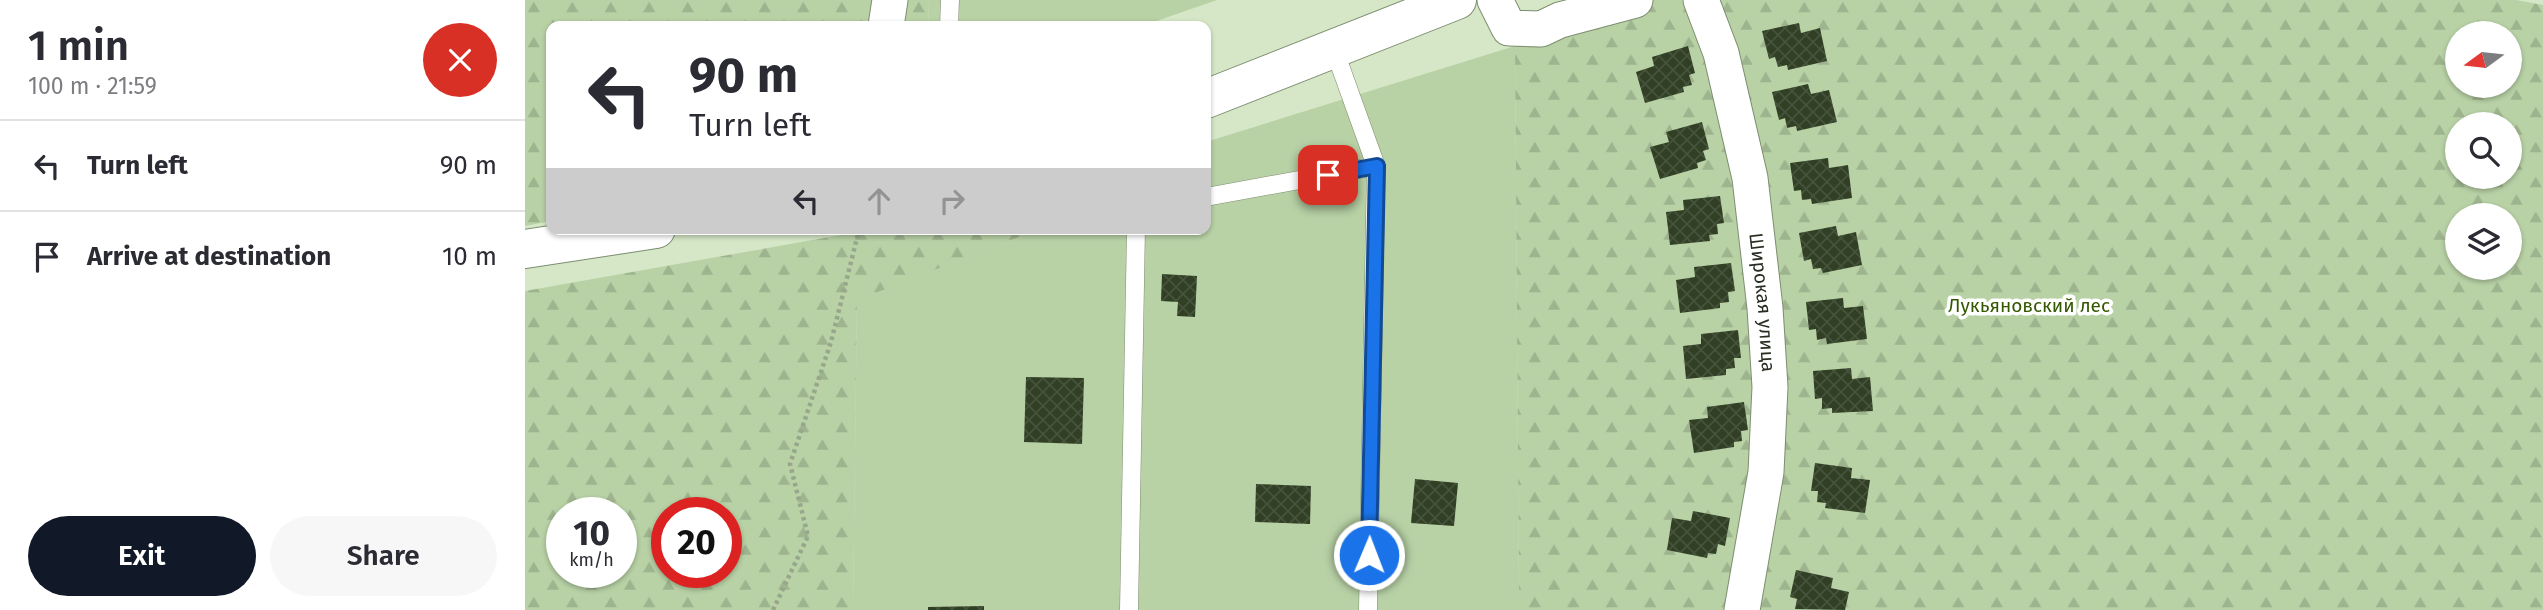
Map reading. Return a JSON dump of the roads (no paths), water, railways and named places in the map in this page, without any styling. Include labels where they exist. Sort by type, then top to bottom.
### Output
[{"type":"main road","points":[[1211,97],[1457,0]]},
{"type":"main road","points":[[525,249],[617,235]]},
{"type":"street","points":[[887,21],[890,0]]},
{"type":"street","points":[[1495,0],[1509,28],[1541,29],[1560,20],[1635,0]]},
{"type":"street","name":"Широкая улица","points":[[1701,0],[1721,52],[1750,178],[1765,308],[1770,387],[1766,472],[1742,610]]},
{"type":"lane","points":[[949,21],[950,0]]},
{"type":"lane","points":[[1334,50],[1377,166],[1368,610]]},
{"type":"lane","points":[[1211,196],[1377,166]]},
{"type":"lane","points":[[1129,610],[1136,235]]},
{"type":"park label","name":"Лукьяновский лес","points":[[2029,305]]}]
